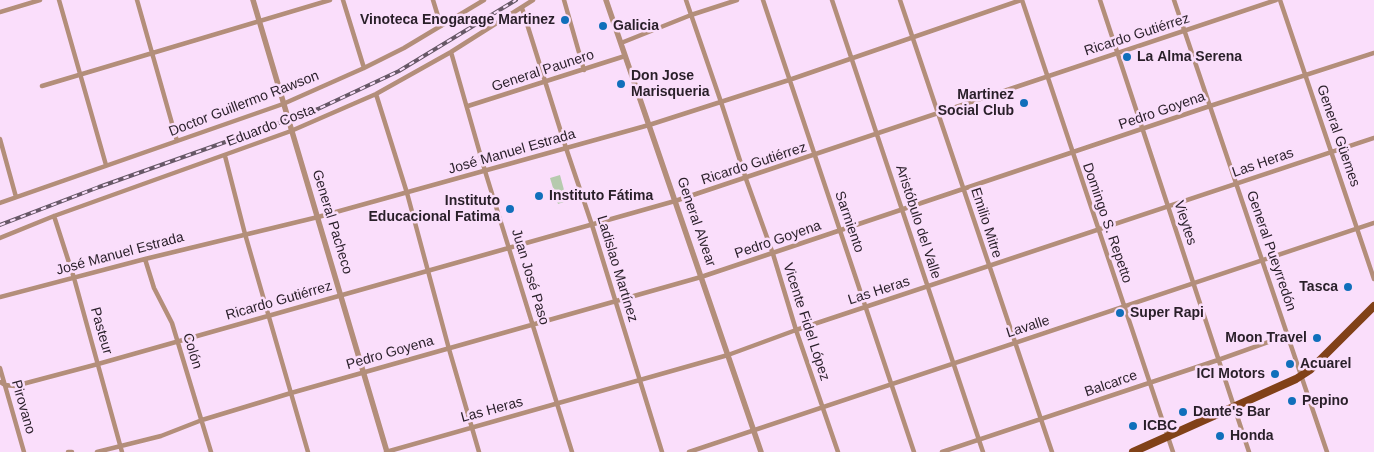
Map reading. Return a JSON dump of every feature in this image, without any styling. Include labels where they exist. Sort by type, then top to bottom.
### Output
[{"type":"main road","points":[[1133,452],[1302,376],[1374,306]]},
{"type":"street","points":[[0,12],[40,0]]},
{"type":"street","points":[[59,0],[106,165]]},
{"type":"street","points":[[137,0],[177,141]]},
{"type":"street","name":"General Pacheco","points":[[253,0],[387,452]]},
{"type":"street","points":[[42,86],[330,0]]},
{"type":"street","points":[[343,0],[364,68]]},
{"type":"street","points":[[433,0],[441,26]]},
{"type":"street","name":"Doctor Guillermo Rawson","points":[[1,202],[283,104],[404,48],[484,0]]},
{"type":"street","name":"Eduardo Costa","points":[[0,238],[54,216],[291,131],[376,94],[451,52],[533,0]]},
{"type":"street","points":[[564,0],[584,70]]},
{"type":"street","name":"General Alvear","points":[[606,0],[761,452]]},
{"type":"street","name":"Vicente Fidel López","points":[[686,0],[722,102],[838,452]]},
{"type":"street","points":[[620,43],[691,15],[736,0]]},
{"type":"street","name":"Sarmiento","points":[[762,0],[914,452]]},
{"type":"street","name":"Aristóbulo del Valle","points":[[832,0],[983,452]]},
{"type":"street","name":"Emilio Mitre","points":[[900,0],[1052,452]]},
{"type":"street","name":"José Manuel Estrada","points":[[0,297],[318,217],[649,125],[852,59],[1021,0]]},
{"type":"street","name":"Domingo S. Repetto","points":[[1021,0],[1173,452]]},
{"type":"street","name":"Vieytes","points":[[1100,0],[1249,452]]},
{"type":"street","name":"General Pueyrredón","points":[[1174,0],[1327,452]]},
{"type":"street","name":"Ricardo Gutiérrez","points":[[2,383],[15,386],[98,364],[675,201],[815,156],[1046,76],[1276,0]]},
{"type":"street","name":"General Güemes","points":[[1280,0],[1374,279]]},
{"type":"street","name":"Ladislao Martínez","points":[[522,8],[592,224],[662,452]]},
{"type":"street","name":"Juan José Paso","points":[[451,52],[468,106],[485,171],[572,452]]},
{"type":"street","name":"Pedro Goyena","points":[[97,452],[161,436],[202,420],[290,393],[701,278],[1072,152],[1374,53]]},
{"type":"street","name":"General Paunero","points":[[468,106],[625,56]]},
{"type":"street","points":[[376,94],[407,193],[479,452]]},
{"type":"street","name":"Las Heras","points":[[387,452],[728,355],[796,330],[1374,138]]},
{"type":"street","points":[[0,139],[16,197]]},
{"type":"street","points":[[225,156],[245,234],[308,452]]},
{"type":"street","name":"Pasteur","points":[[54,216],[74,278],[122,452]]},
{"type":"street","name":"Lavalle","points":[[689,452],[1374,223]]},
{"type":"street","name":"Colón","points":[[145,259],[154,288],[172,323],[211,452]]},
{"type":"street","name":"Balcarce","points":[[942,452],[1288,335]]},
{"type":"street","name":"Pirovano","points":[[0,368],[2,383],[24,452]]},
{"type":"green space","points":[[560,175],[567,201],[558,204],[550,178]]},
{"type":"railway","points":[[0,225],[99,187],[318,109],[399,71],[516,0]]},
{"type":"place","name":"Vinoteca Enogarage Martinez","points":[[565,20]]},
{"type":"place","name":"Galicia","points":[[603,26]]},
{"type":"place","name":"La Alma Serena","points":[[1127,57]]},
{"type":"place","name":"Don Jose Marisqueria","points":[[621,84]]},
{"type":"place","name":"Martinez Social Club","points":[[1024,103]]},
{"type":"place","name":"Instituto Fátima","points":[[539,196]]},
{"type":"place","name":"Instituto Educacional Fatima","points":[[510,209]]},
{"type":"place","name":"Tasca","points":[[1348,287]]},
{"type":"place","name":"Super Rapi","points":[[1120,313]]},
{"type":"place","name":"Moon Travel","points":[[1317,338]]},
{"type":"place","name":"Acuarel","points":[[1290,364]]},
{"type":"place","name":"ICI Motors","points":[[1275,374]]},
{"type":"place","name":"Pepino","points":[[1292,401]]},
{"type":"place","name":"Dante's Bar","points":[[1183,412]]},
{"type":"place","name":"ICBC","points":[[1133,426]]},
{"type":"place","name":"Honda","points":[[1220,436]]}]
